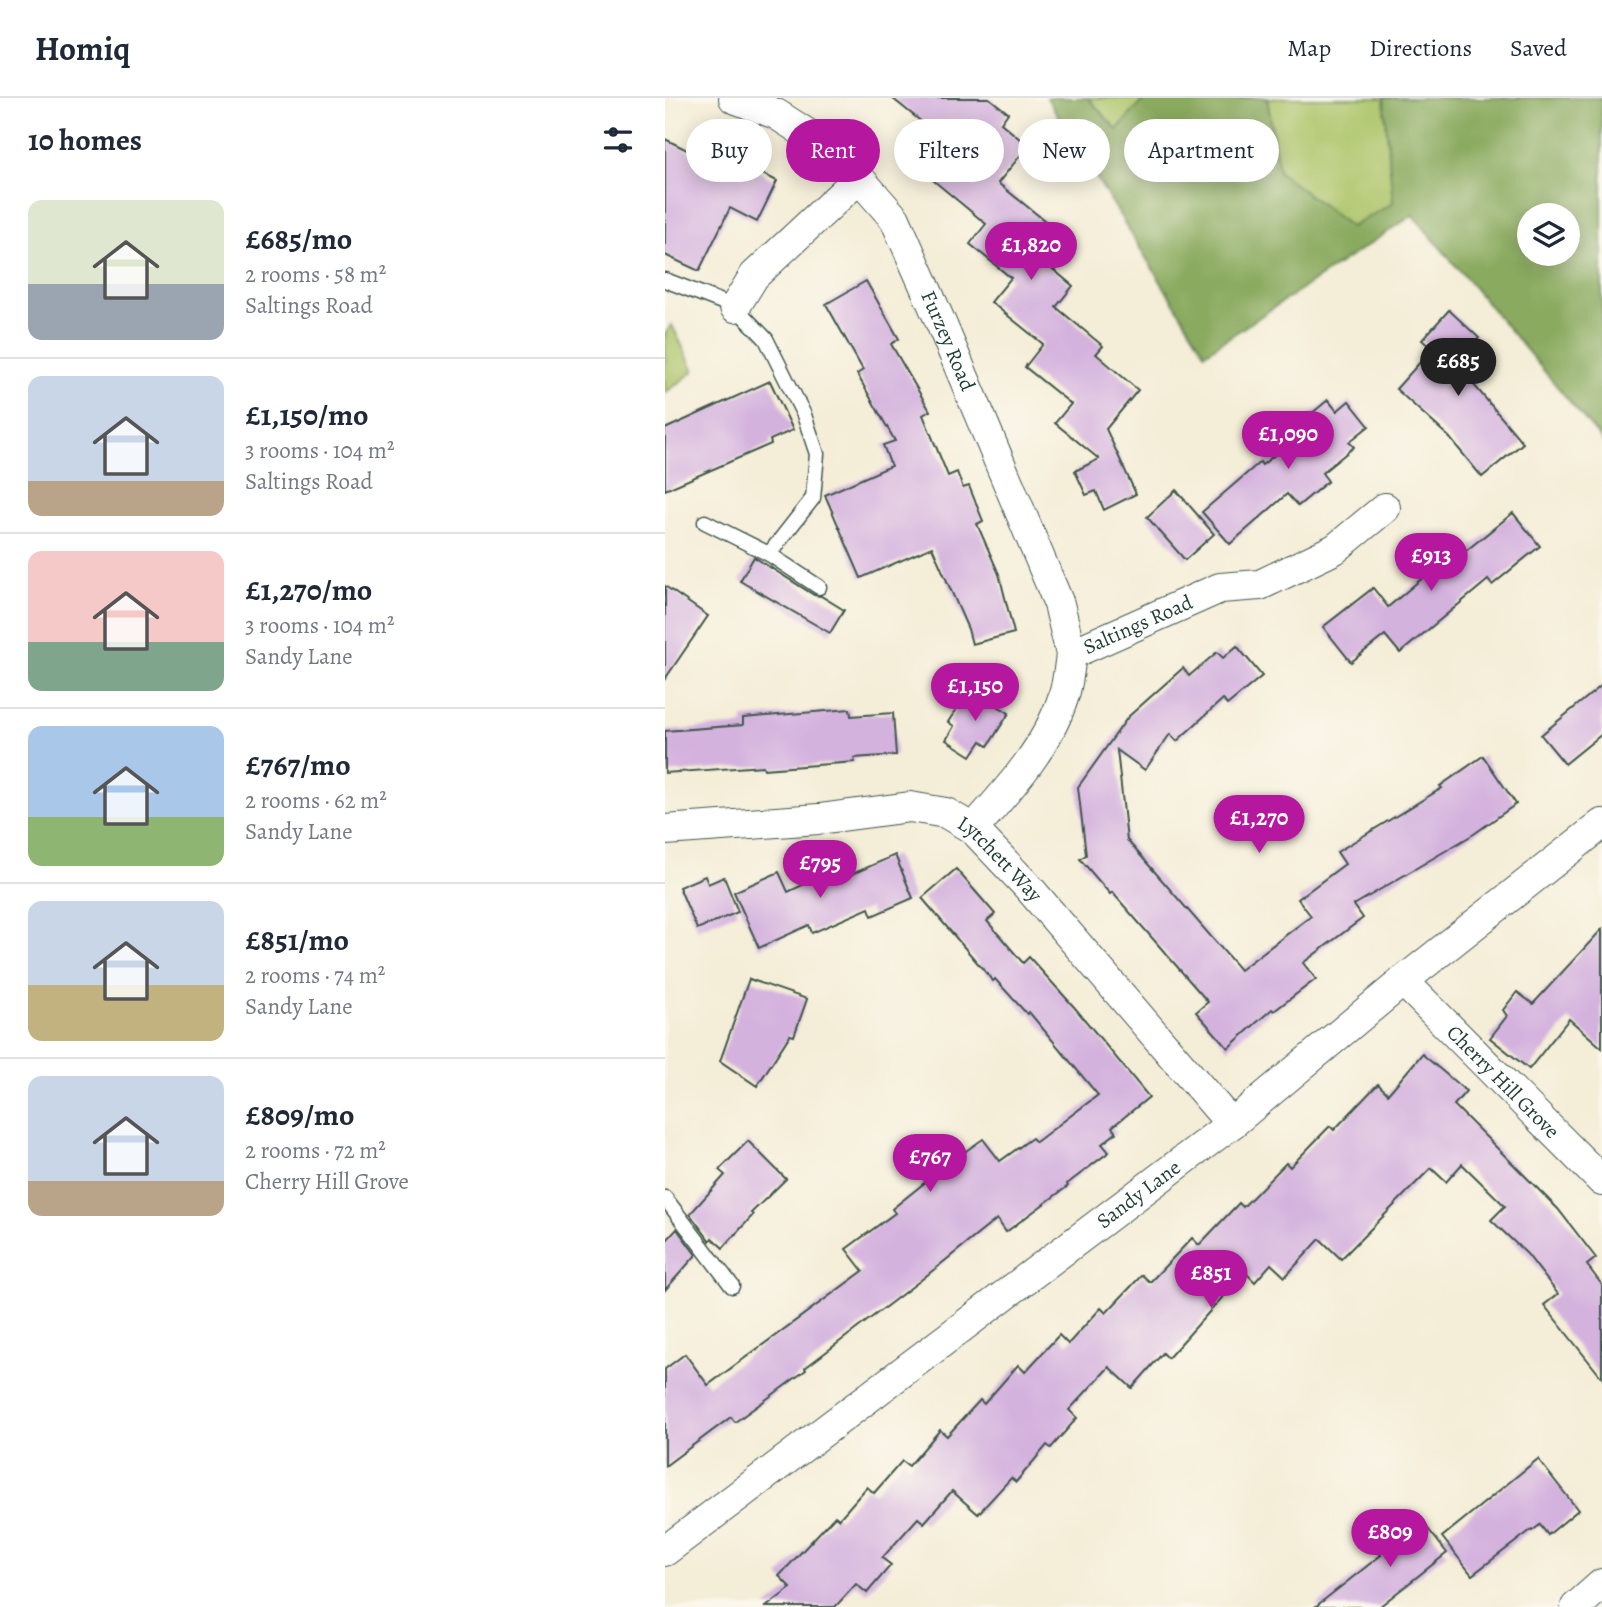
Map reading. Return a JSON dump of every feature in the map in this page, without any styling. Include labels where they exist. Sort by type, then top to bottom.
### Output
[{"type":"street","name":"Furzey Road","points":[[734,98],[786,120]]},
{"type":"street","points":[[735,307],[754,276],[855,182]]},
{"type":"street","name":"Furzey Road","points":[[862,182],[894,219],[941,323],[1059,604],[1071,654]]},
{"type":"street","name":"Saltings Road","points":[[973,829],[1021,772],[1053,724],[1064,696],[1071,654],[1220,588],[1260,584],[1335,549],[1385,508]]},
{"type":"street","name":"Lytchett Way","points":[[665,830],[819,819],[910,807],[946,813],[973,829],[1029,888],[1212,1102],[1234,1122]]},
{"type":"street","name":"Sandy Lane","points":[[665,1551],[1234,1122],[1403,981],[1602,824]]},
{"type":"street","name":"Cherry Hill Grove","points":[[1403,981],[1602,1181]]},
{"type":"street","points":[[1576,1607],[1602,1584]]},
{"type":"lane","points":[[665,280],[735,307],[766,339],[804,415],[817,454],[813,498],[769,554]]},
{"type":"lane","points":[[705,522],[769,554],[819,587]]},
{"type":"lane","points":[[665,1198],[732,1286]]},
{"type":"green space","points":[[1047,98],[1088,98],[1107,119],[1060,119]]},
{"type":"green space","points":[[1088,98],[1145,98],[1117,130],[1110,119]]},
{"type":"green space","points":[[1145,98],[1267,98],[1270,119],[1127,119]]},
{"type":"green space","points":[[1267,98],[1384,98],[1393,203],[1351,227],[1279,172],[1279,119],[1270,119]]},
{"type":"green space","points":[[1384,98],[1602,98],[1602,440],[1413,215],[1205,353],[1099,182],[1110,182],[1110,122],[1117,130],[1124,122],[1124,182],[1279,182],[1279,172],[1351,227],[1393,203]]},
{"type":"green space","points":[[672,325],[694,371],[665,393],[665,334]]},
{"type":"building","points":[[892,98],[989,98],[1008,113],[1004,119],[918,119]]},
{"type":"building","points":[[1004,126],[1018,137],[1018,158],[1004,176]]},
{"type":"building","points":[[665,139],[686,150],[686,182],[772,182],[772,179],[777,181],[757,222],[730,208],[699,271],[665,255]]},
{"type":"building","points":[[935,182],[999,182],[1050,225],[1030,250],[1073,286],[1056,307],[1103,346],[1096,354],[1138,390],[1106,429],[1136,494],[1104,510],[1096,491],[1086,495],[1075,471],[1099,459],[1055,423],[1071,404],[1025,367],[1043,344],[991,302],[1011,278],[970,244],[986,224]]},
{"type":"building","points":[[866,281],[899,339],[891,344],[930,411],[923,415],[948,476],[957,472],[963,488],[969,486],[983,521],[977,524],[999,574],[1014,633],[972,644],[932,547],[861,578],[825,495],[891,466],[883,445],[895,441],[857,374],[863,370],[826,304]]},
{"type":"building","points":[[1449,310],[1479,338],[1454,365],[1523,443],[1482,477],[1449,437],[1396,389],[1432,349],[1422,340]]},
{"type":"building","points":[[770,381],[793,430],[770,440],[771,444],[665,490],[665,429]]},
{"type":"building","points":[[1328,400],[1337,411],[1349,401],[1369,426],[1349,442],[1354,447],[1322,473],[1328,481],[1298,506],[1287,494],[1230,544],[1202,512],[1260,462],[1262,465],[1311,426],[1305,419]]},
{"type":"building","points":[[1176,490],[1214,534],[1185,560],[1147,517]]},
{"type":"building","points":[[1513,513],[1540,546],[1492,585],[1488,580],[1400,653],[1385,635],[1351,662],[1323,627],[1373,588],[1388,607],[1438,565],[1442,570]]},
{"type":"building","points":[[754,557],[814,595],[821,596],[844,610],[830,633],[740,581]]},
{"type":"building","points":[[665,586],[708,616],[665,679]]},
{"type":"building","points":[[1237,646],[1262,676],[1227,705],[1223,699],[1177,741],[1170,734],[1145,770],[1117,750],[1127,840],[1240,970],[1311,916],[1298,899],[1345,864],[1337,852],[1442,788],[1440,786],[1483,756],[1516,804],[1474,834],[1354,905],[1363,918],[1303,963],[1316,979],[1274,1011],[1272,1009],[1228,1048],[1196,1012],[1208,1002],[1080,859],[1086,855],[1078,787],[1128,717],[1183,668],[1189,676],[1217,652],[1223,658]]},
{"type":"building","points":[[1602,685],[1602,734],[1565,764],[1541,735]]},
{"type":"building","points":[[970,689],[1009,713],[988,746],[981,741],[971,756],[946,740],[954,726],[948,722]]},
{"type":"building","points":[[850,709],[851,716],[893,713],[896,755],[854,758],[855,762],[665,773],[665,731],[743,725],[743,718]]},
{"type":"building","points":[[895,855],[913,898],[872,916],[869,908],[812,933],[809,925],[759,948],[734,892],[779,872],[788,892],[841,867],[846,877]]},
{"type":"building","points":[[956,869],[995,914],[987,921],[1023,963],[1029,957],[1149,1097],[1112,1127],[1116,1133],[1102,1144],[1109,1152],[1067,1184],[1068,1186],[1006,1232],[997,1219],[805,1368],[806,1370],[735,1422],[731,1417],[665,1466],[665,1369],[685,1354],[708,1385],[863,1271],[846,1249],[895,1213],[892,1209],[953,1160],[983,1139],[1000,1161],[1032,1138],[1036,1142],[1098,1095],[1029,1012],[1027,1014],[995,979],[993,981],[922,898]]},
{"type":"building","points":[[705,876],[708,884],[724,877],[738,912],[697,929],[679,887]]},
{"type":"building","points":[[1602,929],[1602,1048],[1569,1019],[1529,1069],[1490,1038],[1507,1016],[1503,1010],[1517,992],[1533,1004]]},
{"type":"building","points":[[749,979],[807,999],[794,1036],[790,1035],[757,1086],[720,1061]]},
{"type":"building","points":[[1422,1054],[1466,1091],[1454,1105],[1558,1209],[1596,1258],[1587,1265],[1602,1285],[1602,1378],[1544,1305],[1558,1294],[1527,1254],[1491,1220],[1505,1206],[1462,1164],[1446,1182],[1431,1168],[1341,1259],[1320,1239],[1285,1277],[1271,1264],[1255,1282],[1245,1272],[1168,1358],[1163,1353],[1132,1388],[1109,1367],[1069,1410],[1077,1418],[1051,1448],[1047,1445],[1016,1482],[1011,1478],[978,1514],[952,1491],[924,1523],[918,1518],[882,1558],[891,1565],[867,1593],[856,1584],[835,1607],[766,1607],[791,1588],[779,1576],[835,1516],[839,1519],[867,1487],[874,1493],[902,1461],[909,1466],[940,1430],[947,1436],[980,1400],[984,1404],[1018,1365],[1025,1372],[1059,1335],[1068,1344],[1101,1308],[1106,1313],[1142,1275],[1150,1282],[1192,1238],[1199,1245],[1239,1203],[1243,1207],[1286,1163],[1290,1167],[1330,1126],[1334,1130],[1378,1084],[1388,1094]]},
{"type":"building","points":[[748,1141],[786,1179],[751,1213],[753,1215],[723,1248],[712,1238],[710,1241],[690,1214],[725,1175],[719,1170]]},
{"type":"building","points":[[677,1229],[696,1255],[665,1290],[665,1242]]},
{"type":"building","points":[[1538,1459],[1578,1510],[1548,1535],[1540,1525],[1531,1530],[1472,1575],[1442,1537]]},
{"type":"building","points":[[1418,1516],[1447,1553],[1379,1607],[1315,1607],[1381,1555],[1376,1548]]}]
